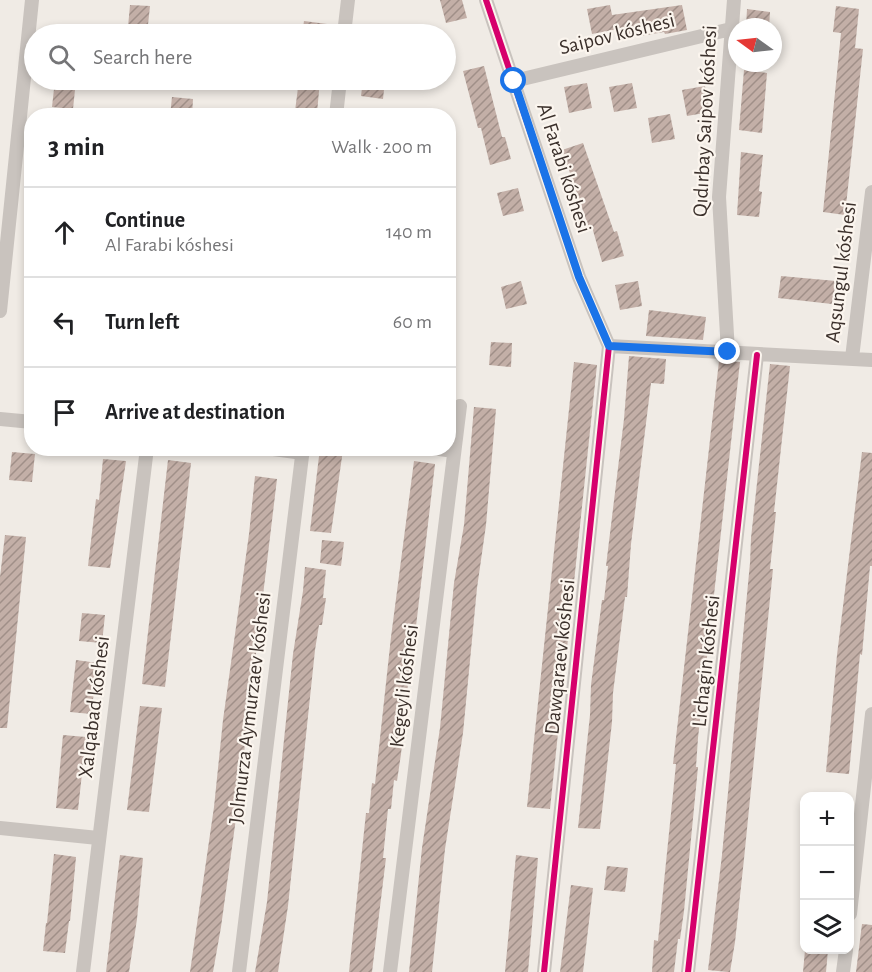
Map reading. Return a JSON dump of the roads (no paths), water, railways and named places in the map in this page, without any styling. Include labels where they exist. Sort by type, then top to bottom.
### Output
[{"type":"street","points":[[30,24],[32,0]]},
{"type":"street","points":[[345,24],[348,0]]},
{"type":"street","name":"Al Farabi kóshesi","points":[[486,0],[579,277],[609,346]]},
{"type":"street","name":"Qıdırbay Saipov kóshesi","points":[[732,18],[734,0]]},
{"type":"street","name":"Saipov kóshesi","points":[[514,81],[728,29]]},
{"type":"street","name":"Qıdırbay Saipov kóshesi","points":[[728,70],[719,197],[728,352]]},
{"type":"street","points":[[0,311],[24,78]]},
{"type":"street","points":[[337,108],[339,90]]},
{"type":"street","name":"Aqsungul kóshesi","points":[[852,357],[869,239],[872,192]]},
{"type":"street","points":[[609,346],[757,355],[852,357],[872,360]]},
{"type":"street","name":"Dawqaraev kóshesi","points":[[544,972],[609,346]]},
{"type":"street","name":"Lichagin kóshesi","points":[[688,972],[757,355]]},
{"type":"street","name":"Kegeyli kóshesi","points":[[456,436],[460,406]]},
{"type":"street","points":[[0,419],[24,421]]},
{"type":"street","name":"Xalqabad kóshesi","points":[[83,972],[146,456]]},
{"type":"street","name":"Jolmurza Aymurzaev kóshesi","points":[[239,972],[302,456]]},
{"type":"street","name":"Kegeyli kóshesi","points":[[390,972],[453,456]]},
{"type":"street","points":[[851,900],[872,714]]},
{"type":"street","points":[[0,828],[98,838]]},
{"type":"street","points":[[843,972],[845,954]]}]
